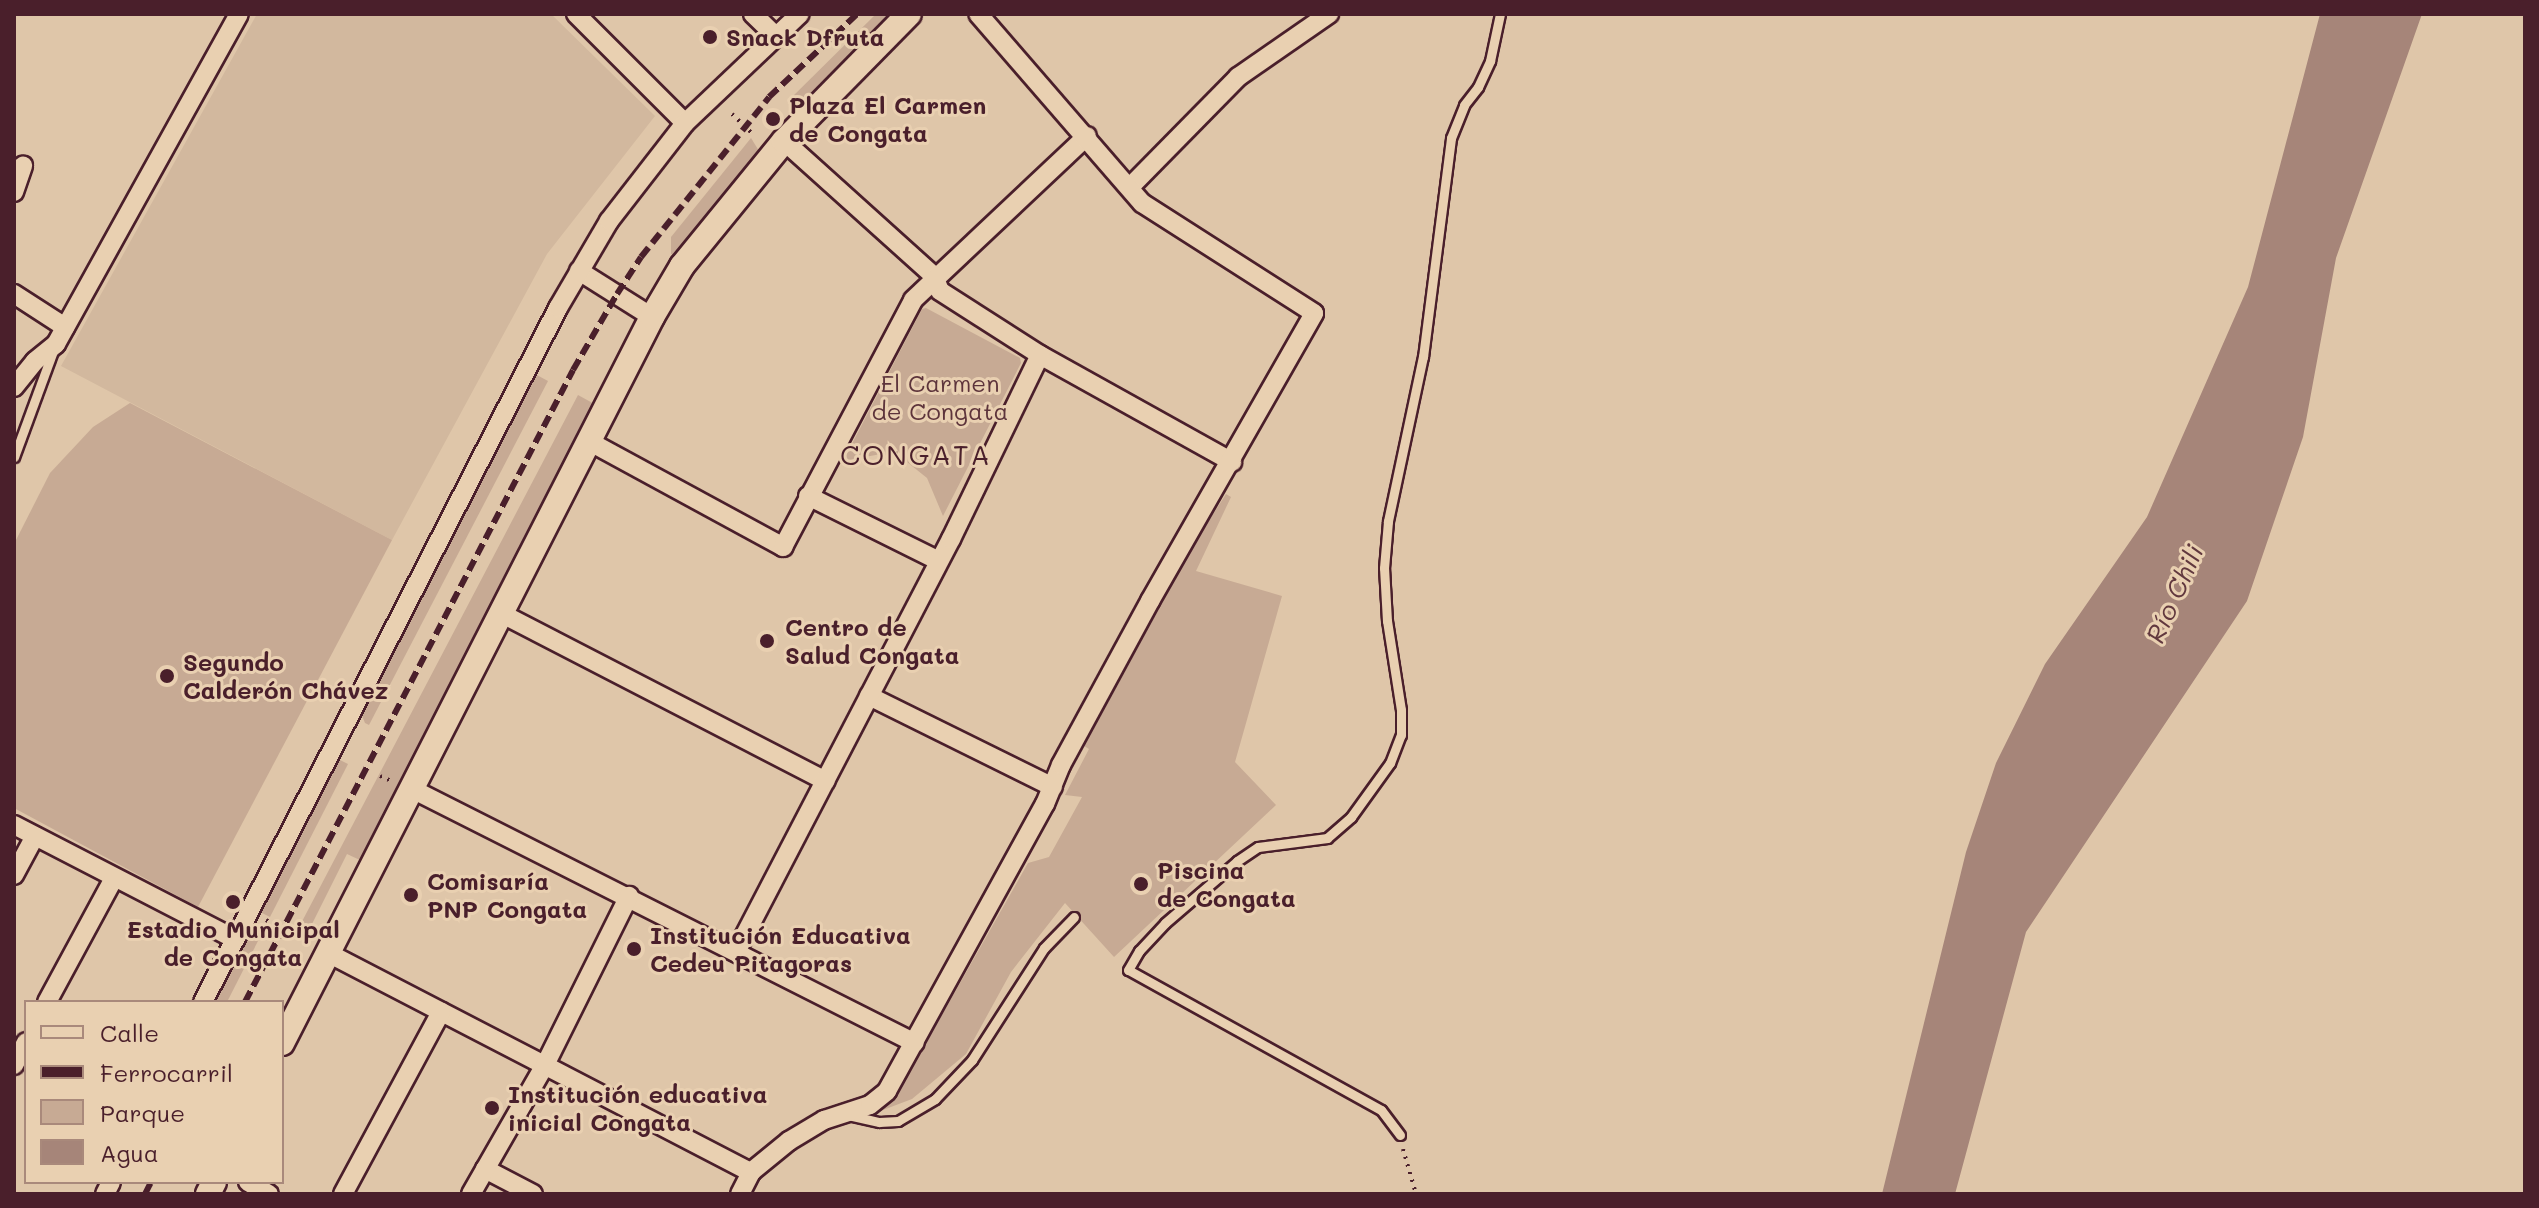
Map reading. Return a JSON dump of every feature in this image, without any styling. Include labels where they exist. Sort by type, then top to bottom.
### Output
[{"type":"street","points":[[14,387],[61,335],[239,14]]},
{"type":"street","points":[[576,14],[685,123]]},
{"type":"street","points":[[753,14],[777,37]]},
{"type":"street","points":[[204,1000],[579,271],[609,221],[685,123],[800,14]]},
{"type":"street","points":[[284,1037],[316,947],[402,785],[502,614],[652,317],[682,266],[784,141],[909,14]]},
{"type":"street","points":[[740,1194],[751,1172],[789,1141],[824,1120],[839,1114],[848,1115],[882,1097],[915,1043],[1150,601],[1232,462],[1314,313],[1142,203],[1131,186],[978,14]]},
{"type":"street","points":[[1131,186],[1238,77],[1329,14]]},
{"type":"street","points":[[590,442],[783,547],[909,305],[934,276],[1087,136]]},
{"type":"street","points":[[784,141],[934,276],[940,291],[1040,355],[1232,462]]},
{"type":"street","points":[[14,192],[23,166]]},
{"type":"street","points":[[579,271],[652,317]]},
{"type":"street","points":[[14,294],[61,335]]},
{"type":"street","points":[[736,952],[939,561],[1040,355]]},
{"type":"street","points":[[808,496],[939,561]]},
{"type":"street","points":[[502,614],[825,781]]},
{"type":"street","points":[[869,696],[1053,787]]},
{"type":"street","points":[[402,785],[629,896],[915,1043]]},
{"type":"street","points":[[14,825],[235,939]]},
{"type":"street","points":[[14,875],[35,836]]},
{"type":"street","points":[[48,1000],[114,878]]},
{"type":"street","points":[[471,1194],[545,1065],[629,896]]},
{"type":"street","points":[[316,947],[751,1172]]},
{"type":"street","points":[[343,1194],[441,1012]]},
{"type":"street","points":[[485,1169],[533,1194]]},
{"type":"street","points":[[252,1184],[269,1194]]},
{"type":"lane","points":[[1400,1135],[1381,1110],[1128,970],[1139,951],[1165,923],[1202,889],[1258,847],[1327,838],[1351,817],[1390,763],[1401,735],[1401,710],[1387,621],[1384,568],[1388,521],[1423,357],[1451,138],[1464,105],[1478,87],[1490,61],[1500,14]]},
{"type":"lane","points":[[14,457],[61,335]]},
{"type":"lane","points":[[848,1115],[879,1122],[898,1121],[935,1099],[972,1060],[1038,957],[1074,917]]},
{"type":"path","points":[[732,114],[753,134]]},
{"type":"path","points":[[380,776],[402,785]]},
{"type":"path","points":[[289,933],[316,947]]},
{"type":"path","points":[[1400,1135],[1416,1194]]},
{"type":"shaded area","points":[[257,14],[551,14],[655,116],[547,254],[392,540],[61,366]]},
{"type":"green space","points":[[876,14],[894,14],[798,111],[787,102]]},
{"type":"green space","points":[[751,138],[759,151],[675,255],[671,254],[671,237]]},
{"type":"green space","name":"El Carmen de Congata","points":[[926,308],[1020,358],[1021,363],[943,516],[927,478],[907,462],[881,454],[843,461],[922,309]]},
{"type":"green space","points":[[533,373],[548,381],[369,725],[360,711]]},
{"type":"green space","points":[[578,395],[598,406],[362,861],[347,854],[306,936],[297,931]]},
{"type":"green space","name":"Segundo Calderón Chávez","points":[[130,403],[392,540],[198,907],[14,808],[14,544],[50,473],[93,427]]},
{"type":"green space","points":[[1226,494],[1231,497],[1196,571],[1282,596],[1235,762],[1276,805],[1114,957],[1065,903],[1011,972],[966,1054],[912,1099],[875,1113],[872,1111],[889,1103],[904,1082],[1028,863],[1049,857],[1082,797],[1065,795],[1089,749],[1081,744],[1178,569]]},
{"type":"green space","points":[[338,759],[348,764],[270,917],[260,912]]},
{"type":"green space","points":[[251,931],[260,937],[228,1000],[215,1000]]},
{"type":"water","name":"Río Chili","points":[[2320,14],[2422,14],[2336,258],[2303,437],[2247,601],[2026,932],[1955,1194],[1882,1194],[1966,852],[1996,763],[2045,664],[2147,517],[2248,287]]},
{"type":"railway","points":[[246,1000],[573,370],[617,294],[641,257],[769,97],[857,14]]},
{"type":"railway","points":[[145,1194],[150,1184]]},
{"type":"place","name":"Snack Dfruta","points":[[710,37]]},
{"type":"place","name":"Plaza El Carmen de Congata","points":[[773,119]]},
{"type":"place","name":"Centro de Salud Congata","points":[[767,641]]},
{"type":"place","name":"Segundo Calderón Chávez","points":[[167,676]]},
{"type":"place","name":"Piscina de Congata","points":[[1141,884]]},
{"type":"place","name":"Comisaría PNP Congata","points":[[411,895]]},
{"type":"place","name":"Estadio Municipal de Congata","points":[[233,902]]},
{"type":"place","name":"Institución Educativa Cedeu Pitagoras","points":[[634,949]]},
{"type":"place","name":"Institución educativa inicial Congata","points":[[492,1108]]},
{"type":"district","name":"CONGATA","points":[[916,454]]}]
